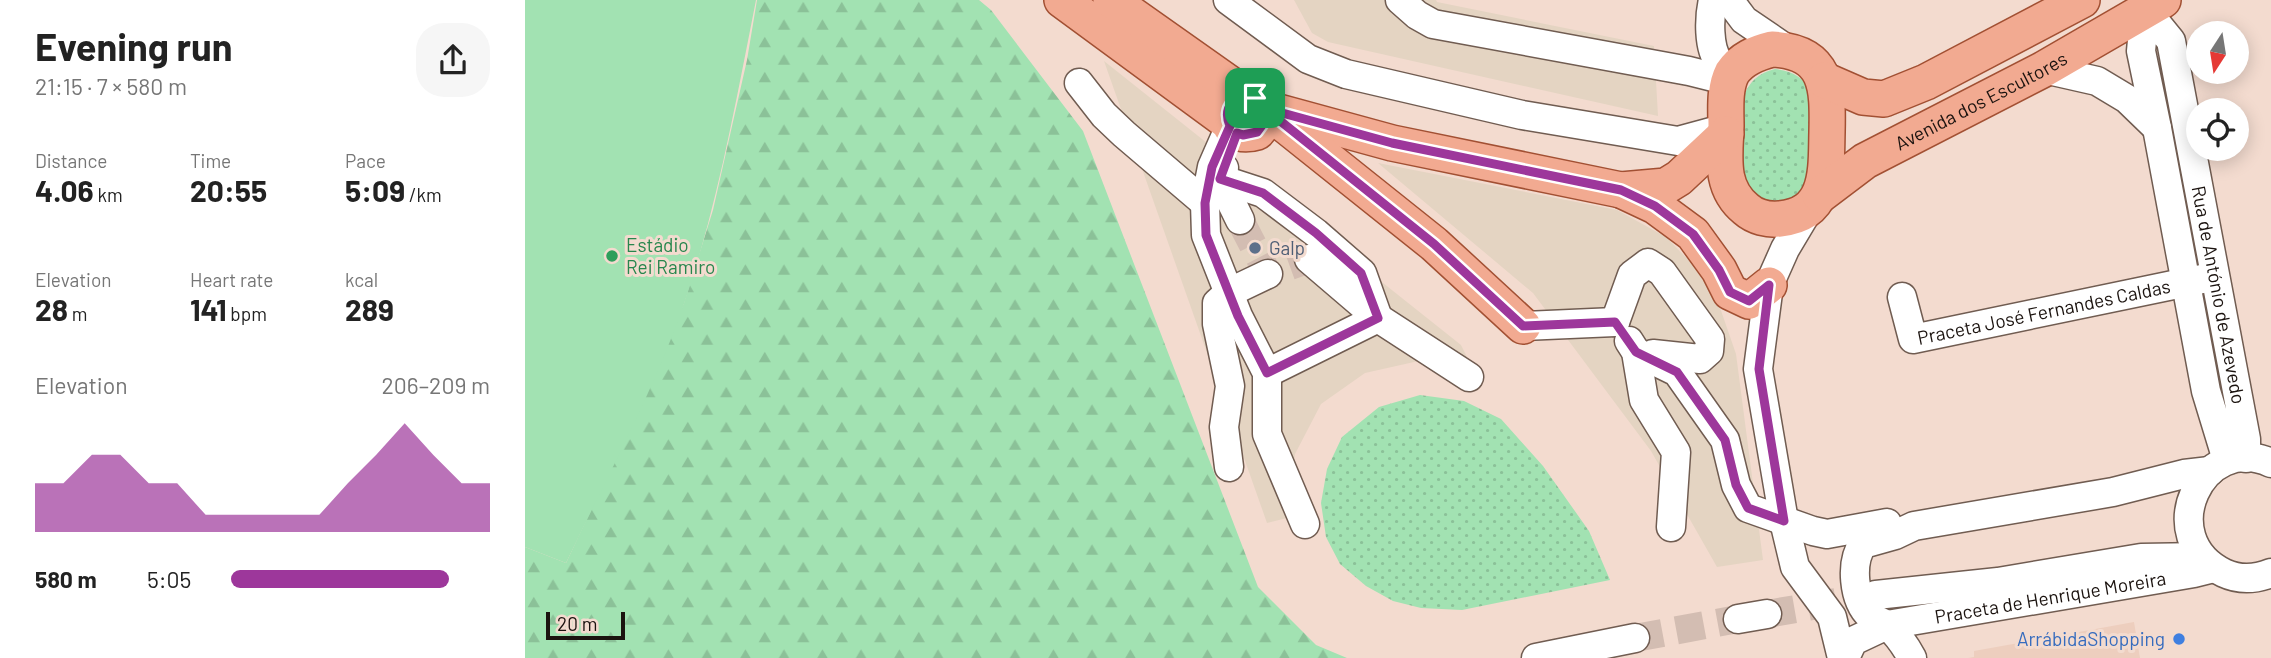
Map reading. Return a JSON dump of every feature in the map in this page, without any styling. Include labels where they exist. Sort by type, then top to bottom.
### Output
[{"type":"main road","points":[[1062,0],[1159,71],[1241,117],[1434,244],[1523,326]]},
{"type":"main road","points":[[1111,0],[1241,117],[1392,143],[1621,190],[1655,206],[1693,234],[1719,270],[1730,292],[1749,301],[1769,285]]},
{"type":"main road","points":[[1824,80],[1863,97],[1884,99],[1926,82],[2082,0]]},
{"type":"main road","name":"Avenida dos Escultores","points":[[1815,201],[1865,161],[2044,69],[2149,3]]},
{"type":"main road","points":[[1772,49],[1788,50],[1803,56],[1815,66],[1824,80],[1828,96],[1826,180],[1815,201],[1796,215],[1781,219],[1764,218],[1749,212],[1737,202],[1728,188],[1725,173],[1727,88],[1731,77],[1743,61],[1756,53],[1772,49]]},
{"type":"main road","points":[[1621,190],[1666,186],[1679,178],[1726,131]]},
{"type":"street","points":[[1228,0],[1308,59],[1346,74],[1522,115],[1678,141],[1726,131]]},
{"type":"street","points":[[1400,0],[1417,15],[1433,24],[1731,77]]},
{"type":"street","points":[[1713,0],[1711,10],[1714,52],[1731,77]]},
{"type":"street","points":[[1729,0],[1744,20],[1788,50]]},
{"type":"street","name":"Rua de António de Azevedo","points":[[2149,3],[2140,51],[2206,391],[2245,456]]},
{"type":"street","name":"Rua de António de Azevedo","points":[[2149,3],[2171,41],[2245,456]]},
{"type":"street","points":[[2044,69],[2097,81],[2127,99],[2157,128]]},
{"type":"street","points":[[1079,83],[1104,115],[1133,143],[1205,203]]},
{"type":"street","points":[[1240,220],[1220,179],[1241,117]]},
{"type":"street","points":[[1241,117],[1212,167],[1205,203],[1206,235],[1229,293],[1267,373],[1267,434],[1305,524]]},
{"type":"street","points":[[1220,179],[1263,193],[1334,248],[1361,273],[1378,318]]},
{"type":"street","points":[[1815,201],[1785,249],[1769,285],[1759,369],[1784,521],[1795,567],[1832,617],[1844,658]]},
{"type":"street","points":[[1309,259],[1378,318],[1469,377]]},
{"type":"street","points":[[1615,322],[1632,275],[1649,263],[1662,272],[1710,339],[1709,351],[1700,359],[1636,352]]},
{"type":"street","points":[[1229,467],[1224,427],[1230,386],[1217,324],[1217,303],[1229,293],[1268,274]]},
{"type":"street","name":"Praceta José Fernandes Caldas","points":[[1902,297],[1913,339],[2215,276]]},
{"type":"street","points":[[1267,373],[1378,318]]},
{"type":"street","points":[[1523,326],[1615,322]]},
{"type":"street","points":[[1615,322],[1636,352],[1644,400],[1676,452],[1671,527]]},
{"type":"street","points":[[1636,352],[1677,372],[1725,440],[1736,485],[1748,508],[1827,534],[1892,523],[1914,526]]},
{"type":"street","points":[[1912,658],[1907,647],[1887,625],[1871,617],[1859,597],[1855,558],[1863,544],[1895,535],[1914,526],[2113,492],[2245,456]]},
{"type":"street","points":[[2208,562],[2190,532],[2189,506],[2198,484],[2245,456]]},
{"type":"street","name":"Praceta de Henrique Moreira","points":[[1875,595],[1999,582],[2141,558],[2208,562],[2231,576],[2249,578],[2271,573]]},
{"type":"street","name":"Praceta de Henrique Moreira","points":[[1844,658],[1853,641],[1887,625],[2194,573],[2208,562]]},
{"type":"street","points":[[1813,592],[1823,658]]},
{"type":"street","points":[[1738,619],[1767,614]]},
{"type":"street","points":[[1535,658],[1635,638]]},
{"type":"shaded area","points":[[1294,0],[1436,0],[1654,46],[1658,116],[1328,42],[1312,33]]},
{"type":"shaded area","name":"Galp","points":[[1104,61],[1461,345],[1467,357],[1423,360],[1365,373],[1321,404],[1295,454],[1287,518],[1267,523]]},
{"type":"shaded area","points":[[1378,163],[1617,210],[1666,237],[1697,269],[1717,299],[1736,354],[1763,560],[1717,567],[1651,451],[1533,293]]},
{"type":"shaded area","points":[[2134,622],[2140,658],[1968,658],[1974,657],[1974,651]]},
{"type":"green space","name":"Estádio Rei Ramiro","points":[[525,0],[756,0],[717,189],[685,301],[645,400],[566,563],[525,547]]},
{"type":"green space","points":[[757,0],[979,0],[991,10],[1083,131],[1258,587],[1316,645],[1347,658],[525,658],[525,547],[566,563],[643,400],[684,303],[713,210],[747,60]]},
{"type":"green space","points":[[1775,69],[1797,76],[1812,92],[1812,176],[1800,195],[1779,204],[1757,199],[1742,182],[1743,98],[1755,79]]},
{"type":"green space","points":[[1420,395],[1464,401],[1501,419],[1543,466],[1589,531],[1610,580],[1462,610],[1421,608],[1393,601],[1366,586],[1340,564],[1326,537],[1321,503],[1327,469],[1342,437],[1379,407]]},
{"type":"tunnel","points":[[1240,220],[1268,274],[1309,259]]},
{"type":"tunnel","points":[[1767,614],[1876,595]]},
{"type":"tunnel","points":[[1635,638],[1738,619]]},
{"type":"place","name":"Galp","points":[[1255,248]]},
{"type":"place","name":"Estádio Rei Ramiro","points":[[612,256]]},
{"type":"place","name":"ArrábidaShopping","points":[[2179,639]]},
{"type":"route","points":[[1255,98],[1242,96],[1231,103],[1228,109],[1226,116],[1230,126],[1212,167],[1205,203],[1206,235],[1238,316],[1267,373],[1378,318],[1361,273],[1316,233],[1263,193],[1220,179],[1237,133],[1243,135],[1257,132],[1265,121],[1264,108],[1434,244],[1523,326],[1615,322],[1636,352],[1677,372],[1725,440],[1736,485],[1748,508],[1784,521],[1759,369],[1769,285],[1749,301],[1730,292],[1707,251],[1693,234],[1655,206],[1621,190],[1392,143],[1264,108],[1255,98]]}]
